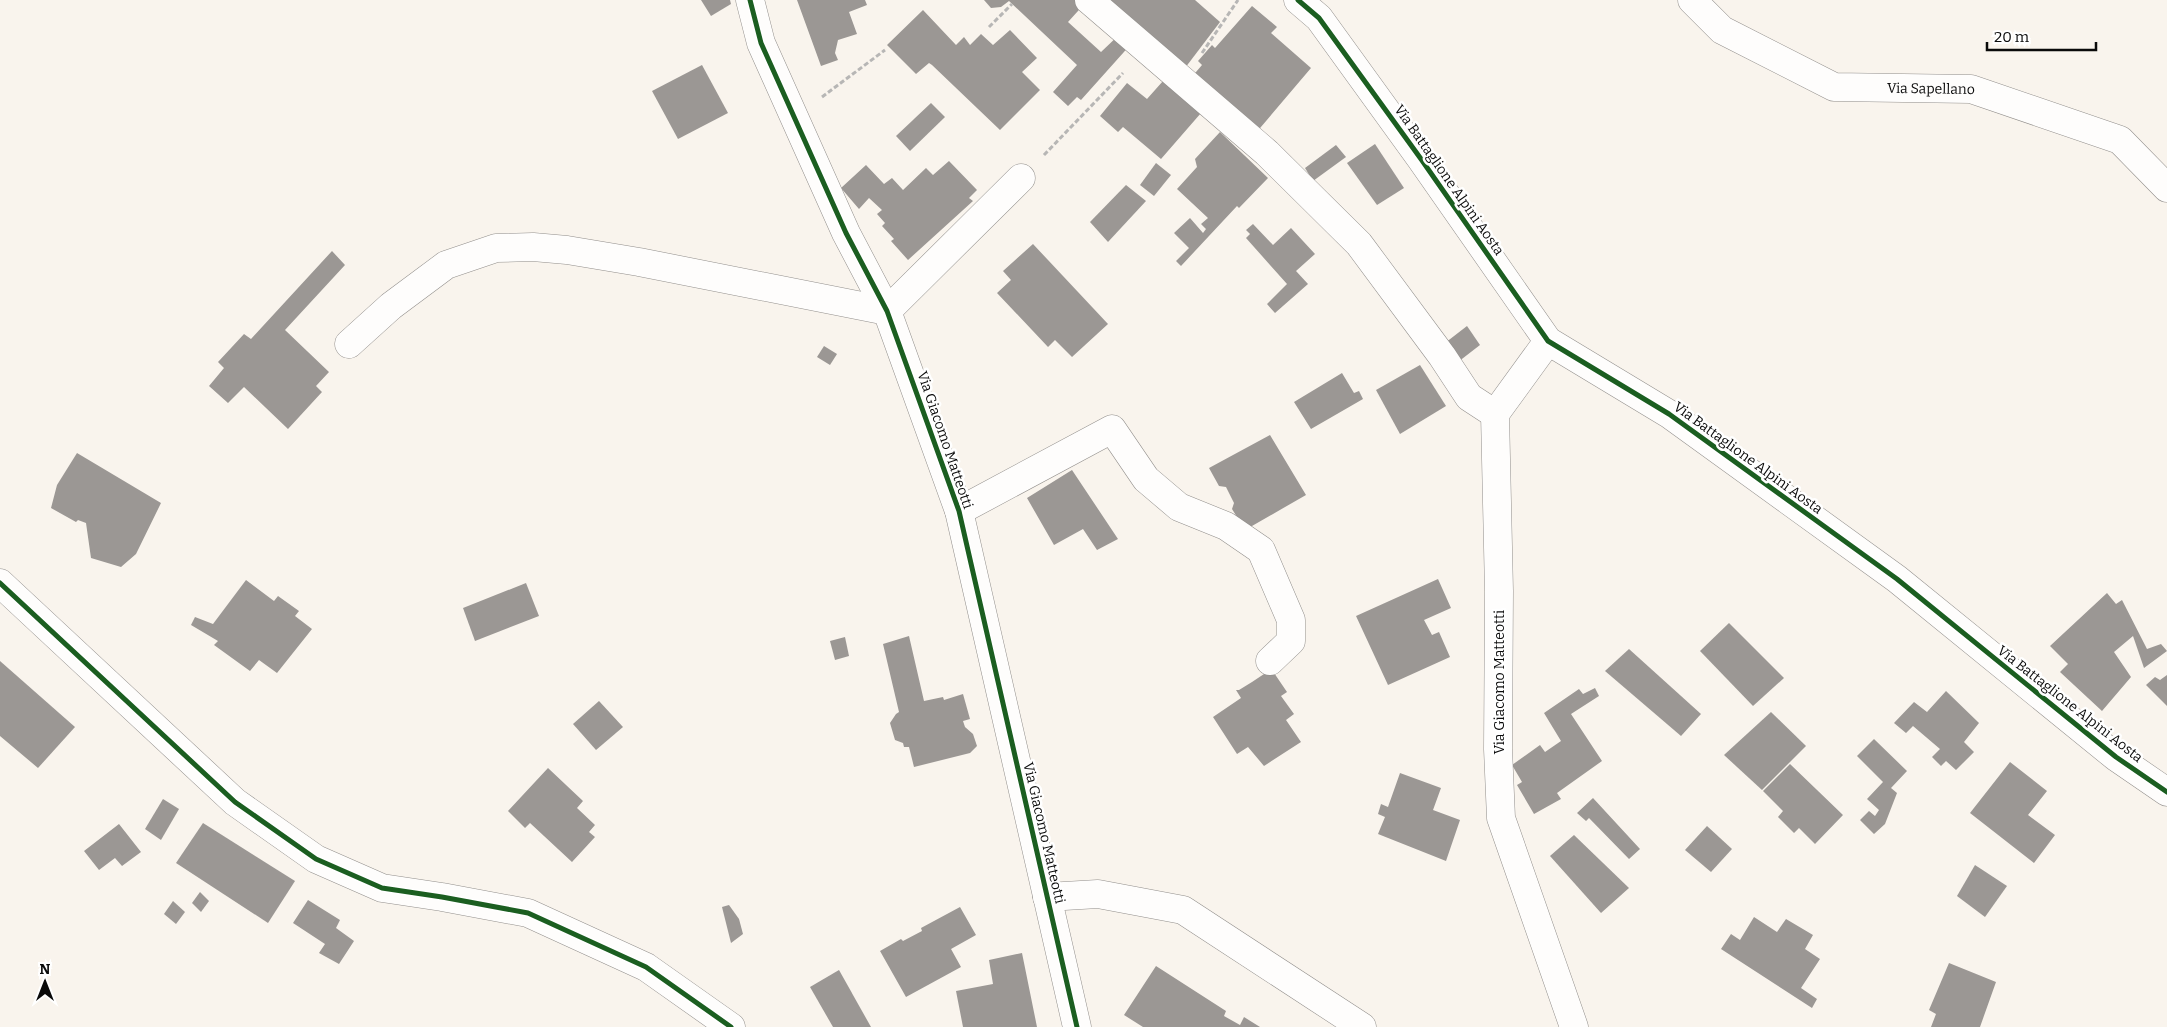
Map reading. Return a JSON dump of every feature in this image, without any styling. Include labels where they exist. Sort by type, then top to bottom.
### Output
[{"type":"street","name":"Via Giacomo Matteotti","points":[[750,0],[761,44],[846,233],[887,311],[960,511],[1077,1027]]},
{"type":"street","points":[[1089,0],[1267,152],[1359,244],[1442,356],[1469,397],[1495,414],[1548,341]]},
{"type":"street","name":"Via Battaglione Alpini Aosta","points":[[1298,0],[1319,18],[1421,159],[1548,341],[1669,414],[1889,574],[2116,757],[2167,792]]},
{"type":"street","name":"Via Sapellano","points":[[1692,0],[1722,30],[1834,88],[1971,89],[2120,140],[2167,188]]},
{"type":"street","points":[[348,344],[391,306],[446,265],[496,248],[533,247],[567,250],[639,262],[887,311],[1021,178]]},
{"type":"street","name":"Via Giacomo Matteotti","points":[[1495,414],[1499,591],[1498,749],[1501,818],[1574,1027]]},
{"type":"street","points":[[960,511],[1112,429],[1146,479],[1179,507],[1226,526],[1261,550],[1291,620],[1291,641],[1270,661]]},
{"type":"street","points":[[0,583],[235,802],[316,860],[382,888],[528,913],[646,967],[731,1027]]},
{"type":"street","name":"Via Giacomo Matteotti","points":[[1047,897],[1098,894],[1183,910],[1362,1027]]},
{"type":"path","points":[[1183,80],[1238,0]]},
{"type":"path","points":[[989,27],[1012,4]]},
{"type":"path","points":[[1021,178],[1146,48]]},
{"type":"path","points":[[795,116],[885,50]]},
{"type":"building","points":[[701,0],[730,0],[731,4],[711,16]]},
{"type":"building","points":[[797,0],[865,0],[867,5],[849,12],[857,34],[838,40],[835,53],[838,60],[821,66]]},
{"type":"building","points":[[984,0],[1088,0],[1068,22],[1101,52],[1121,33],[1132,43],[1081,100],[1077,97],[1068,106],[1053,92],[1077,65],[1009,1],[1001,7],[991,8]]},
{"type":"building","points":[[1098,0],[1195,0],[1220,22],[1182,72]]},
{"type":"building","points":[[1252,6],[1277,27],[1271,33],[1311,68],[1255,134],[1190,79],[1202,65],[1198,61],[1212,45],[1215,48]]},
{"type":"building","points":[[923,10],[956,45],[964,37],[970,45],[981,34],[993,45],[1010,30],[1037,58],[1022,72],[1040,90],[1000,130],[932,65],[929,63],[916,74],[887,45]]},
{"type":"building","points":[[702,65],[728,113],[678,139],[652,91]]},
{"type":"building","points":[[1163,81],[1201,113],[1161,159],[1123,127],[1118,132],[1100,116],[1127,83],[1147,99]]},
{"type":"building","points":[[931,103],[945,117],[910,151],[896,136]]},
{"type":"building","points":[[1220,132],[1268,178],[1239,208],[1237,206],[1181,266],[1176,261],[1189,248],[1174,233],[1190,218],[1203,233],[1206,229],[1201,224],[1208,218],[1177,189],[1197,167],[1195,159]]},
{"type":"building","points":[[1375,144],[1404,188],[1377,205],[1347,163]]},
{"type":"building","points":[[1336,145],[1346,157],[1313,181],[1305,168]]},
{"type":"building","points":[[949,161],[977,190],[969,198],[973,201],[908,260],[891,241],[894,239],[882,226],[885,223],[877,214],[882,210],[869,198],[859,209],[841,188],[866,165],[884,184],[892,178],[903,190],[926,168],[933,175]]},
{"type":"building","points":[[1156,163],[1171,175],[1154,196],[1140,185]]},
{"type":"building","points":[[1126,185],[1146,201],[1108,242],[1090,222]]},
{"type":"building","points":[[1253,224],[1273,245],[1291,228],[1315,254],[1296,271],[1308,284],[1275,313],[1267,304],[1287,284],[1246,238],[1250,234],[1246,230]]},
{"type":"building","points":[[1033,244],[1108,324],[1072,357],[1055,340],[1048,347],[997,293],[1011,280],[1003,271]]},
{"type":"building","points":[[332,251],[345,265],[285,330],[329,372],[316,386],[322,392],[288,429],[244,387],[228,403],[209,386],[224,368],[218,362],[244,334],[251,339]]},
{"type":"building","points":[[1467,326],[1480,345],[1458,362],[1445,343]]},
{"type":"building","points":[[824,346],[837,354],[830,365],[817,357]]},
{"type":"building","points":[[1420,365],[1446,406],[1400,434],[1376,390]]},
{"type":"building","points":[[1342,373],[1354,393],[1359,391],[1363,399],[1311,429],[1294,402]]},
{"type":"building","points":[[1270,435],[1306,495],[1245,530],[1232,509],[1234,503],[1226,487],[1219,486],[1209,468]]},
{"type":"building","points":[[77,453],[161,503],[136,554],[121,567],[91,558],[86,523],[78,520],[76,522],[51,508],[57,485]]},
{"type":"building","points":[[1072,470],[1118,539],[1097,550],[1083,529],[1054,545],[1027,498]]},
{"type":"building","points":[[1438,579],[1451,608],[1424,620],[1432,635],[1439,632],[1450,657],[1388,685],[1356,616]]},
{"type":"building","points":[[246,580],[274,601],[278,596],[299,611],[295,616],[312,629],[277,673],[259,660],[250,671],[214,645],[218,641],[191,625],[195,617],[213,624]]},
{"type":"building","points":[[526,583],[539,616],[475,641],[463,608]]},
{"type":"building","points":[[2107,593],[2116,604],[2122,600],[2147,649],[2161,644],[2167,651],[2144,668],[2133,636],[2114,652],[2131,677],[2102,711],[2060,672],[2068,664],[2050,646]]},
{"type":"building","points":[[1729,623],[1784,678],[1753,706],[1700,651]]},
{"type":"building","points":[[909,636],[924,701],[943,697],[944,700],[963,694],[970,719],[963,721],[965,727],[973,734],[977,746],[970,753],[914,767],[909,747],[904,747],[903,743],[895,740],[890,723],[899,712],[883,644]]},
{"type":"building","points":[[845,637],[849,656],[835,660],[830,641]]},
{"type":"building","points":[[1629,649],[1701,714],[1681,736],[1605,671]]},
{"type":"building","points":[[0,661],[75,727],[38,768],[0,736]]},
{"type":"building","points":[[1270,667],[1287,692],[1281,696],[1294,714],[1286,720],[1301,742],[1264,766],[1248,747],[1237,754],[1213,717],[1241,698],[1236,690],[1239,690],[1270,670]]},
{"type":"building","points":[[2167,675],[2167,706],[2146,685],[2155,677],[2160,680]]},
{"type":"building","points":[[1595,688],[1599,696],[1571,714],[1602,761],[1557,793],[1561,799],[1534,814],[1517,785],[1522,782],[1512,765],[1540,745],[1545,752],[1561,741],[1544,713],[1579,689],[1583,694]]},
{"type":"building","points":[[1946,691],[1979,723],[1964,742],[1974,752],[1956,770],[1946,761],[1941,766],[1932,757],[1940,749],[1913,726],[1906,733],[1894,723],[1914,702],[1927,712]]},
{"type":"building","points":[[599,701],[623,727],[596,750],[573,724]]},
{"type":"building","points":[[1771,712],[1806,746],[1762,790],[1724,755]]},
{"type":"building","points":[[1874,739],[1907,771],[1891,788],[1897,793],[1885,824],[1874,834],[1860,820],[1869,811],[1875,816],[1879,810],[1867,799],[1883,782],[1857,756]]},
{"type":"building","points":[[2010,762],[2047,791],[2028,815],[2055,835],[2034,863],[1970,813]]},
{"type":"building","points":[[1790,764],[1843,815],[1815,844],[1799,828],[1794,833],[1778,817],[1783,811],[1763,791]]},
{"type":"building","points":[[548,768],[583,801],[577,808],[595,825],[589,832],[595,837],[572,862],[530,823],[525,828],[508,811]]},
{"type":"building","points":[[1400,773],[1441,788],[1433,810],[1460,820],[1446,861],[1378,834],[1385,817],[1378,814],[1381,804],[1388,807]]},
{"type":"building","points":[[1593,798],[1640,849],[1629,859],[1589,818],[1586,821],[1577,813]]},
{"type":"building","points":[[163,799],[179,809],[161,840],[145,829]]},
{"type":"building","points":[[203,823],[295,881],[268,923],[176,863]]},
{"type":"building","points":[[119,824],[141,852],[122,866],[115,858],[99,870],[84,851]]},
{"type":"building","points":[[1707,826],[1732,849],[1711,872],[1685,850]]},
{"type":"building","points":[[1574,835],[1629,888],[1601,913],[1550,856]]},
{"type":"building","points":[[1975,865],[2007,886],[1985,917],[1957,896]]},
{"type":"building","points":[[200,892],[209,901],[201,912],[192,903]]},
{"type":"building","points":[[308,900],[340,920],[336,928],[354,941],[339,964],[319,953],[325,944],[293,923]]},
{"type":"building","points":[[173,901],[185,912],[176,924],[164,914]]},
{"type":"building","points":[[729,905],[739,919],[743,934],[731,943],[722,907]]},
{"type":"building","points":[[960,907],[976,935],[951,949],[961,967],[906,997],[880,951],[901,939],[903,941],[922,931],[921,928]]},
{"type":"building","points":[[1754,917],[1777,932],[1786,919],[1813,935],[1805,949],[1820,959],[1801,988],[1817,999],[1812,1008],[1721,949],[1731,934],[1740,940]]},
{"type":"building","points":[[1022,953],[1037,1027],[963,1027],[956,991],[993,984],[989,960]]},
{"type":"building","points":[[1949,963],[1996,982],[1980,1027],[1931,1027],[1936,1014],[1929,1010]]},
{"type":"building","points":[[1156,966],[1226,1011],[1224,1016],[1240,1025],[1244,1017],[1260,1027],[1143,1027],[1124,1015]]},
{"type":"building","points":[[839,970],[871,1027],[833,1027],[810,987]]},
{"type":"cycle path","points":[[750,0],[761,43],[846,233],[887,311],[959,511],[1077,1027]]},
{"type":"cycle path","points":[[1298,0],[1319,18],[1421,159],[1548,341],[1669,414],[1897,579],[2116,757],[2167,792]]},
{"type":"cycle path","points":[[0,583],[235,802],[316,859],[382,888],[528,913],[646,967],[731,1027]]}]
